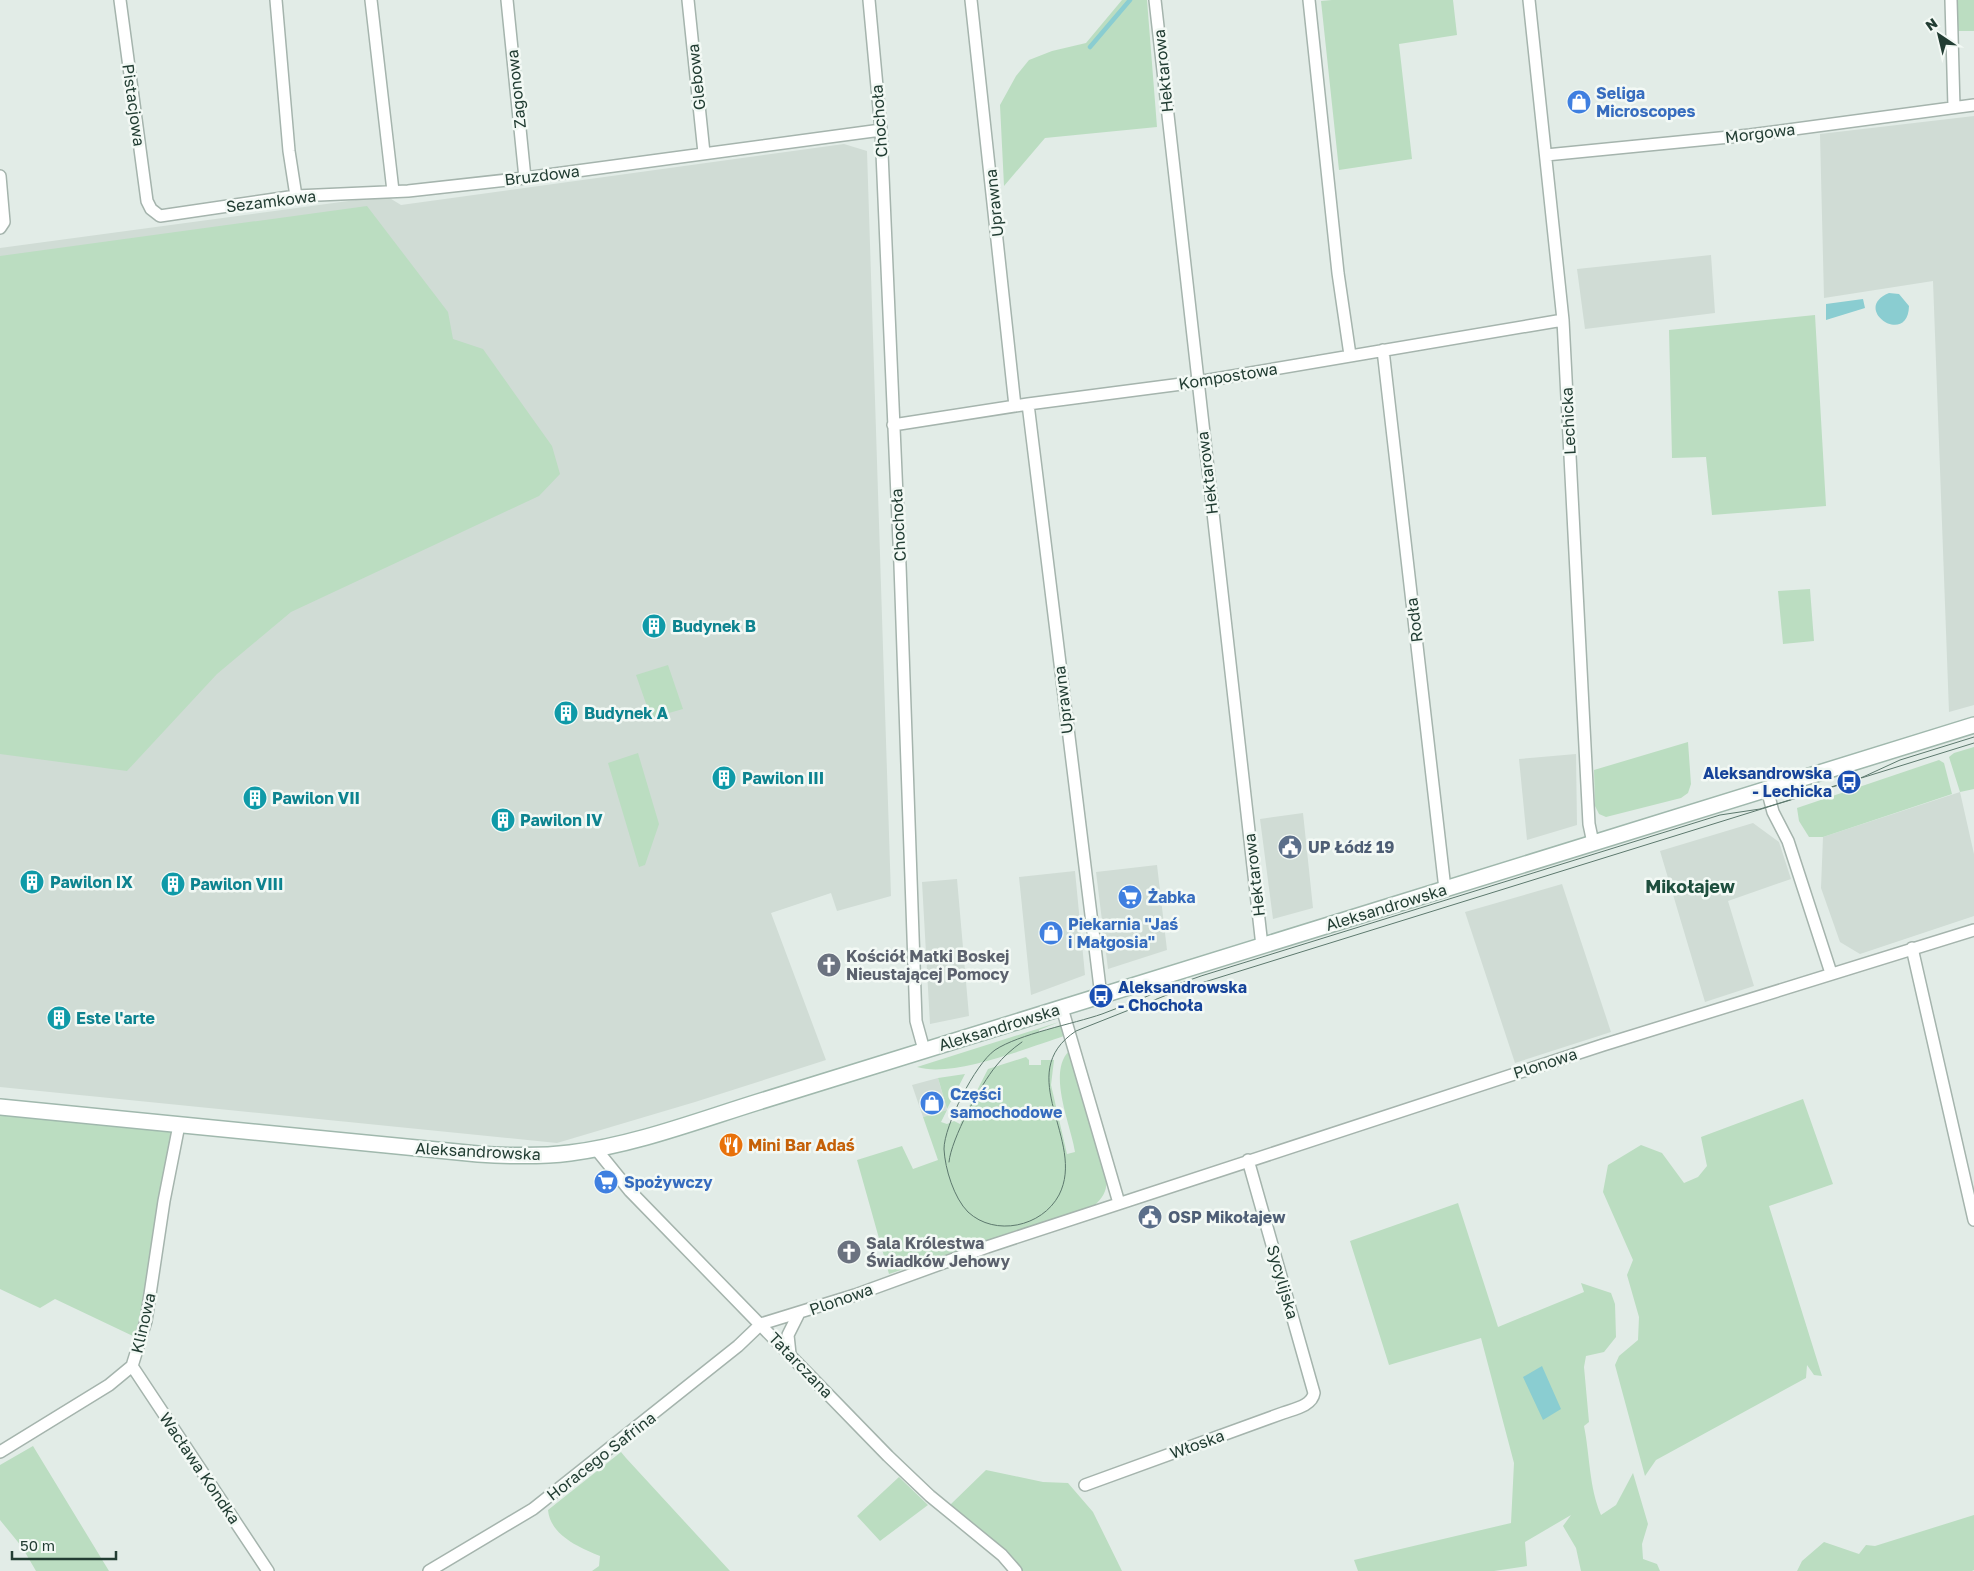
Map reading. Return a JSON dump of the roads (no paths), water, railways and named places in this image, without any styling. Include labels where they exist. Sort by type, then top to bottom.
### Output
[{"type":"main road","name":"Aleksandrowska","points":[[0,1107],[500,1155],[546,1155],[596,1149],[639,1138],[1062,1008],[1974,725]]},
{"type":"street","name":"Pistacjowa","points":[[120,0],[147,201],[150,210]]},
{"type":"street","points":[[276,0],[296,196]]},
{"type":"street","points":[[371,0],[393,191]]},
{"type":"street","name":"Zagonowa","points":[[507,0],[525,178]]},
{"type":"street","name":"Glebowa","points":[[688,0],[704,154]]},
{"type":"street","name":"Chochoła","points":[[869,0],[881,130],[916,1021],[924,1050]]},
{"type":"street","name":"Uprawna","points":[[971,0],[1015,406]]},
{"type":"street","name":"Hektarowa","points":[[1155,0],[1262,946]]},
{"type":"street","points":[[1309,0],[1338,273],[1350,355]]},
{"type":"street","name":"Lechicka","points":[[1529,0],[1563,320],[1589,824],[1593,843]]},
{"type":"street","points":[[1951,0],[1954,107]]},
{"type":"street","name":"Morgowa","points":[[1546,155],[1750,134],[1974,105]]},
{"type":"street","name":"Bruzdowa","points":[[393,191],[525,178],[881,130]]},
{"type":"street","points":[[0,176],[4,222],[0,228]]},
{"type":"street","name":"Sezamkowa","points":[[150,210],[160,216],[296,196],[393,191]]},
{"type":"street","name":"Kompostowa","points":[[893,425],[1028,404],[1197,382],[1563,320]]},
{"type":"street","name":"Rodła","points":[[1383,350],[1445,889]]},
{"type":"street","name":"Uprawna","points":[[1028,404],[1100,996]]},
{"type":"street","points":[[1767,790],[1773,812],[1788,841],[1831,973]]},
{"type":"street","name":"Plonowa","points":[[761,1324],[799,1313],[1248,1160],[1831,973],[1974,930]]},
{"type":"street","points":[[1912,948],[1974,1220]]},
{"type":"street","points":[[1062,1008],[1118,1204]]},
{"type":"street","name":"Klinowa","points":[[0,1452],[109,1385],[132,1366],[146,1321],[179,1125]]},
{"type":"street","name":"Tatarczana","points":[[596,1149],[630,1191],[923,1490],[1002,1555],[1016,1571]]},
{"type":"street","name":"Sycylijska","points":[[1248,1160],[1314,1393],[1309,1403]]},
{"type":"street","points":[[790,1354],[788,1335],[799,1313]]},
{"type":"street","name":"Horacego Safrina","points":[[429,1571],[501,1530],[562,1487],[738,1346],[761,1324]]},
{"type":"street","name":"Wacława Kondka","points":[[132,1366],[268,1571]]},
{"type":"street","name":"Włoska","points":[[1085,1485],[1309,1403]]},
{"type":"water","points":[[1889,293],[1899,294],[1909,306],[1906,318],[1900,324],[1892,325],[1878,315],[1876,308],[1879,300]]},
{"type":"water","points":[[1863,299],[1865,308],[1826,320],[1826,304]]},
{"type":"water","points":[[1542,1366],[1561,1409],[1543,1420],[1523,1377]]},
{"type":"waterway","points":[[1090,47],[1130,0]]},
{"type":"tram line","points":[[1974,737],[1900,760],[1863,777],[1793,799],[1760,809],[1720,815],[1201,976],[1102,1014],[1032,1034],[1005,1044],[987,1057],[970,1081],[955,1111],[945,1139],[946,1165],[958,1199],[968,1212],[979,1220],[1004,1226],[1017,1225],[1041,1215],[1059,1195],[1065,1174],[1064,1153],[1049,1088],[1050,1067],[1058,1048],[1076,1031],[1182,989],[1974,743]]},
{"type":"tram line","points":[[949,1162],[961,1126],[983,1085],[1002,1059],[1022,1042]]},
{"type":"place","name":"Seliga Microscopes","points":[[1579,102]]},
{"type":"place","name":"Budynek B","points":[[654,626]]},
{"type":"place","name":"Budynek A","points":[[566,713]]},
{"type":"place","name":"Pawilon III","points":[[724,778]]},
{"type":"place","name":"Aleksandrowska - Lechicka","points":[[1849,782]]},
{"type":"place","name":"Pawilon VII","points":[[255,798]]},
{"type":"place","name":"Pawilon IV","points":[[503,820]]},
{"type":"place","name":"UP Łódź 19","points":[[1290,847]]},
{"type":"place","name":"Pawilon IX","points":[[32,882]]},
{"type":"place","name":"Pawilon VIII","points":[[173,884]]},
{"type":"place","name":"Żabka","points":[[1130,897]]},
{"type":"place","name":"Piekarnia \"Jaś i Małgosia\"","points":[[1051,933]]},
{"type":"place","name":"Kościół Matki Boskej Nieustającej Pomocy","points":[[829,965]]},
{"type":"place","name":"Aleksandrowska - Chochoła","points":[[1101,996]]},
{"type":"place","name":"Este l'arte","points":[[59,1018]]},
{"type":"place","name":"Części samochodowe","points":[[932,1103]]},
{"type":"place","name":"Mini Bar Adaś","points":[[731,1145]]},
{"type":"place","name":"Spożywczy","points":[[606,1182]]},
{"type":"place","name":"OSP Mikołajew","points":[[1150,1217]]},
{"type":"place","name":"Sala Królestwa Świadków Jehowy","points":[[849,1252]]},
{"type":"district","name":"Mikołajew","points":[[1690,887]]}]
